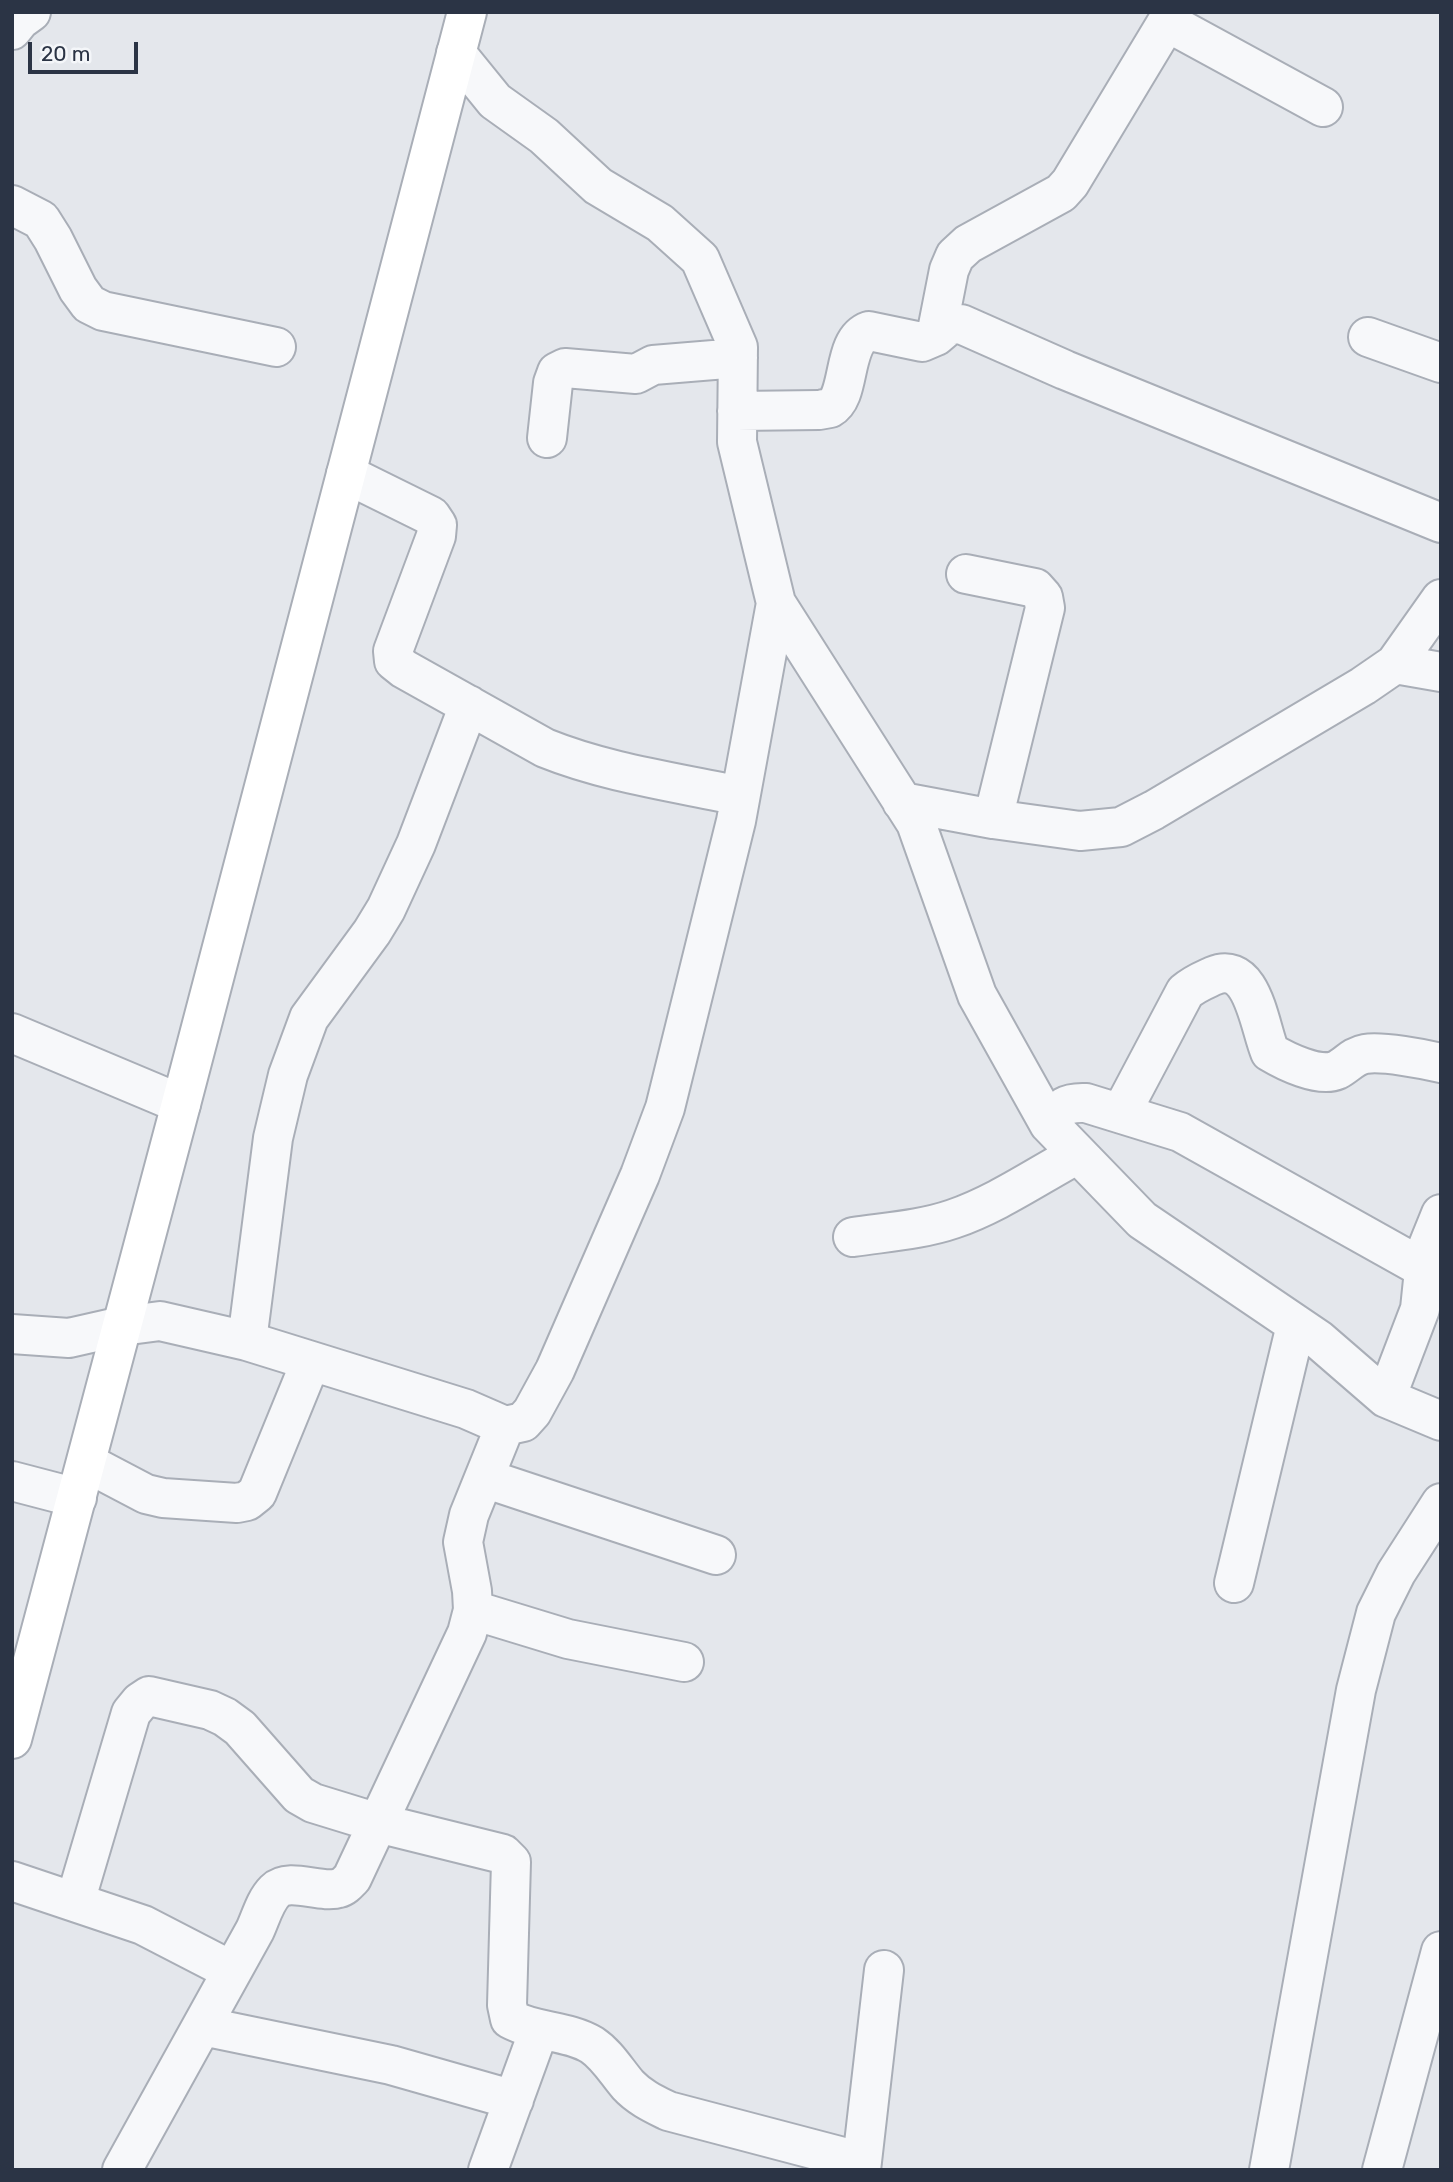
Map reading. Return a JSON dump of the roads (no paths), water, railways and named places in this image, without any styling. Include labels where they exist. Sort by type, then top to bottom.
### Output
[{"type":"street","points":[[12,30],[31,12]]},
{"type":"street","points":[[12,1739],[467,12]]},
{"type":"street","points":[[936,336],[949,270],[955,256],[968,244],[1061,193],[1070,183],[1170,17],[1323,107]]},
{"type":"street","points":[[456,53],[495,101],[544,136],[598,186],[660,223],[700,260],[738,346],[737,442],[776,603],[916,823],[977,995],[1049,1124],[1142,1220],[1319,1340],[1386,1398],[1441,1420]]},
{"type":"street","points":[[12,205],[41,220],[78,289],[89,304],[96,308],[276,347]]},
{"type":"street","points":[[737,411],[830,408],[838,400],[855,343],[861,334],[869,331],[922,341],[936,336],[949,326],[961,324],[1065,370],[1441,523]]},
{"type":"street","points":[[1368,337],[1441,363]]},
{"type":"street","points":[[547,438],[553,383],[557,372],[565,368],[636,374],[653,365],[738,358]]},
{"type":"street","points":[[346,474],[431,516],[437,525],[436,536],[393,651],[394,662],[545,748],[562,755],[740,796]]},
{"type":"street","points":[[966,574],[1035,588],[1043,597],[1045,608],[993,819]]},
{"type":"street","points":[[902,802],[993,819],[1080,831],[1121,827],[1363,686],[1395,664],[1441,599]]},
{"type":"street","points":[[12,1334],[69,1338],[160,1321],[247,1340],[466,1409],[505,1426],[523,1422],[532,1412],[561,1357],[640,1175],[665,1108],[736,821],[776,603]]},
{"type":"street","points":[[1395,664],[1441,672]]},
{"type":"street","points":[[247,1340],[273,1138],[288,1074],[309,1018],[386,909],[416,844],[469,705]]},
{"type":"street","points":[[1121,1113],[1185,992],[1194,984],[1223,972],[1236,974],[1251,992],[1270,1052],[1284,1060],[1324,1073],[1337,1070],[1350,1059],[1366,1053],[1421,1058],[1441,1063]]},
{"type":"street","points":[[12,1033],[181,1104]]},
{"type":"street","points":[[1049,1124],[1062,1107],[1072,1102],[1086,1102],[1180,1132],[1423,1268]]},
{"type":"street","points":[[853,1237],[925,1227],[977,1210],[1077,1154]]},
{"type":"street","points":[[1386,1398],[1420,1309],[1426,1251],[1441,1214]]},
{"type":"street","points":[[1234,1583],[1296,1325]]},
{"type":"street","points":[[12,1482],[82,1480],[163,1499],[237,1503],[247,1501],[257,1493],[311,1361]]},
{"type":"street","points":[[122,2170],[277,1888],[288,1885],[329,1890],[342,1888],[352,1878],[467,1633],[473,1610],[463,1542],[469,1515],[505,1426]]},
{"type":"street","points":[[484,1478],[716,1555]]},
{"type":"street","points":[[1269,2170],[1356,1690],[1376,1613],[1396,1573],[1441,1503]]},
{"type":"street","points":[[473,1610],[568,1639],[684,1662]]},
{"type":"street","points":[[75,1902],[131,1713],[149,1696],[210,1710],[225,1717],[240,1728],[299,1795],[313,1803],[378,1823],[503,1854],[511,1862],[507,2005],[510,2019],[524,2026],[570,2036],[590,2044],[603,2054],[630,2087],[668,2112],[862,2166],[884,1970]]},
{"type":"street","points":[[12,1881],[143,1925],[232,1972]]},
{"type":"street","points":[[1382,2170],[1434,2002],[1441,1951]]},
{"type":"street","points":[[202,2026],[391,2065],[514,2100]]},
{"type":"street","points":[[488,2170],[539,2030]]}]
